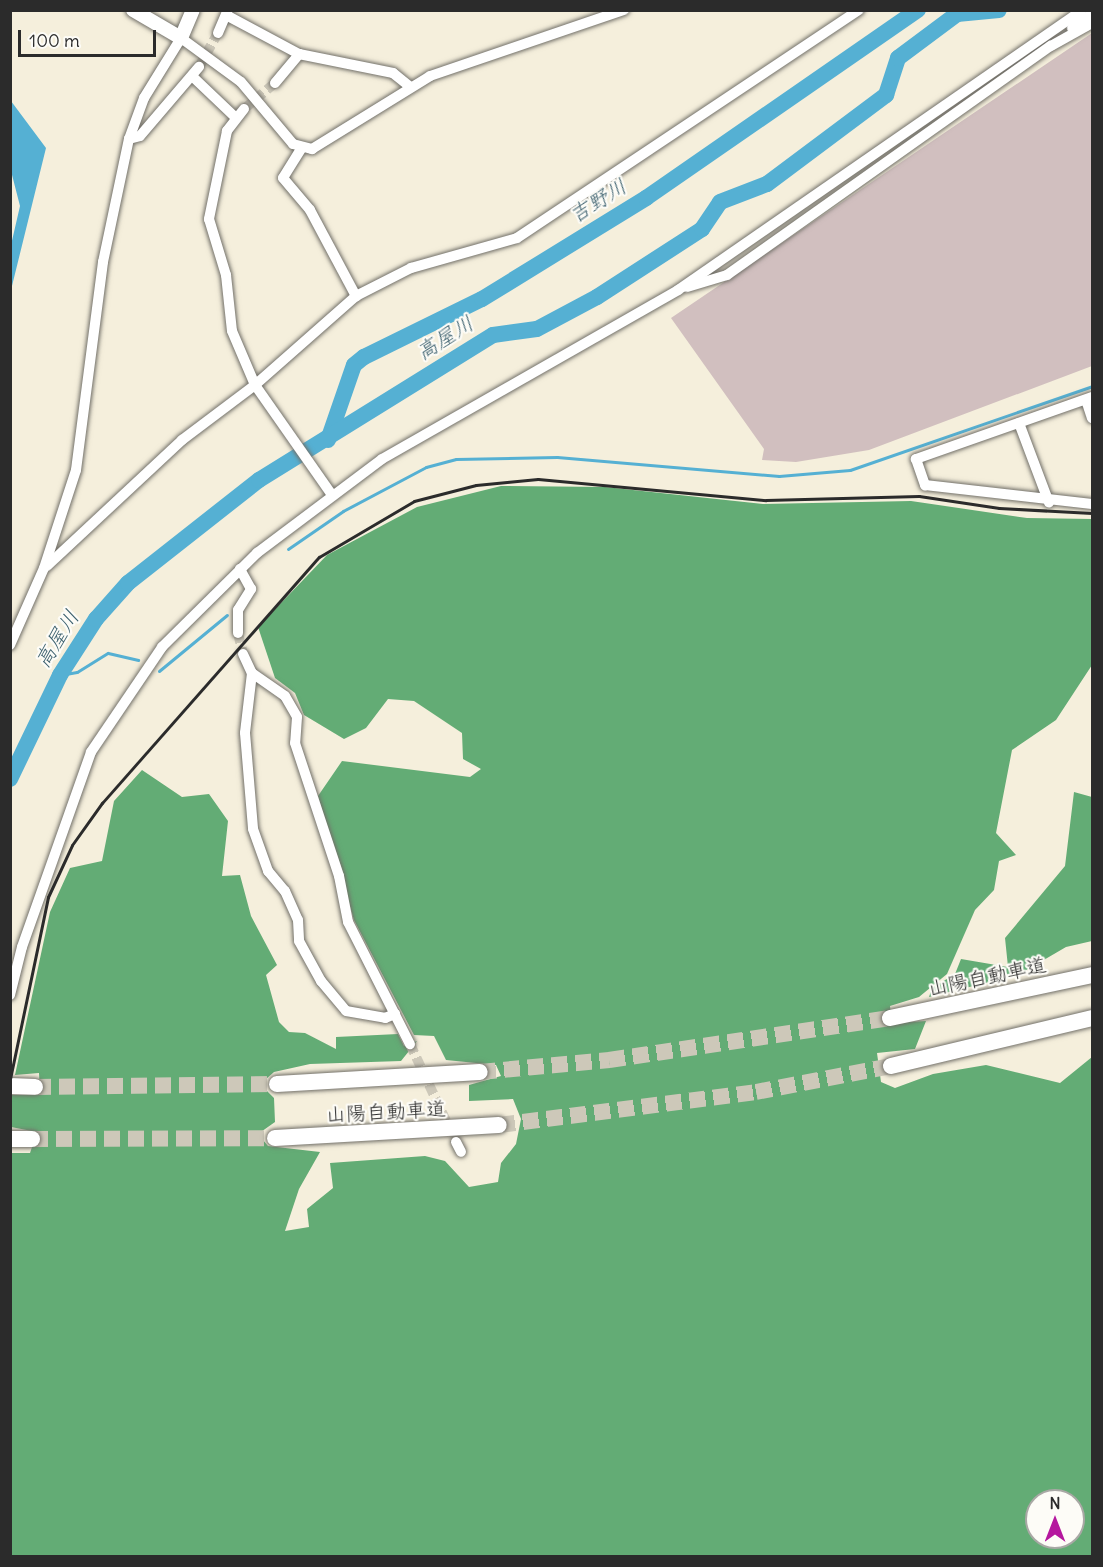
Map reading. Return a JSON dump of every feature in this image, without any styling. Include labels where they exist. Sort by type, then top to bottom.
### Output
[{"type":"highway","name":"山陽自動車道","points":[[890,1018],[1092,975]]},
{"type":"highway","points":[[891,1066],[1092,1018]]},
{"type":"highway","name":"山陽自動車道","points":[[277,1084],[480,1072]]},
{"type":"highway","points":[[10,1086],[35,1087]]},
{"type":"highway","name":"山陽自動車道","points":[[274,1138],[499,1125]]},
{"type":"highway","points":[[10,1139],[32,1139]]},
{"type":"main road","points":[[133,10],[181,38],[194,10]]},
{"type":"street","points":[[301,149],[312,148],[409,86],[624,10]]},
{"type":"street","points":[[44,568],[182,440],[257,387],[356,296],[411,268],[517,238],[859,10]]},
{"type":"street","points":[[10,995],[26,936],[91,752],[162,647],[240,569],[332,495],[419,437],[678,290],[1083,10]]},
{"type":"street","points":[[218,33],[227,13],[299,54],[393,73],[409,86]]},
{"type":"street","points":[[678,290],[727,275],[1051,46],[1092,14]]},
{"type":"street","points":[[1051,46],[1092,23]]},
{"type":"street","points":[[10,645],[44,568],[76,470],[103,262],[129,139],[144,98],[181,38],[241,82],[301,149]]},
{"type":"street","points":[[275,83],[299,54]]},
{"type":"street","points":[[129,139],[140,136],[158,108],[193,77],[199,67]]},
{"type":"street","points":[[193,77],[235,117]]},
{"type":"street","points":[[244,109],[235,117],[227,131],[209,219],[226,275],[232,331],[257,387],[332,495]]},
{"type":"street","points":[[301,149],[283,178],[310,210],[356,296]]},
{"type":"street","points":[[1092,418],[1089,398],[916,459],[925,485],[1049,503],[1092,504]]},
{"type":"street","points":[[1019,423],[1049,503]]},
{"type":"street","points":[[238,633],[238,610],[251,589],[240,569]]},
{"type":"street","points":[[243,654],[252,673],[285,696],[297,717],[295,743],[339,876],[348,922],[410,1044]]},
{"type":"street","points":[[252,673],[246,745],[253,829],[268,871],[290,901],[304,951],[346,1011],[385,1018],[395,1014]]},
{"type":"shaded area","points":[[1092,33],[1092,366],[869,450],[796,462],[762,460],[764,449],[671,318]]},
{"type":"green space","points":[[501,486],[605,487],[763,504],[911,501],[1027,518],[1092,519],[1092,665],[1056,720],[1012,750],[996,833],[1016,855],[999,861],[994,890],[975,910],[947,974],[919,997],[890,1006],[892,1023],[926,1021],[915,1049],[877,1053],[881,1082],[895,1088],[933,1074],[986,1065],[1060,1083],[1092,1057],[1092,1556],[11,1556],[10,1153],[30,1153],[37,1132],[11,1127],[11,1095],[40,1095],[39,1073],[15,1075],[50,912],[70,868],[102,861],[114,801],[142,770],[182,797],[209,794],[228,821],[222,876],[240,875],[251,916],[277,965],[266,975],[279,1022],[289,1032],[305,1033],[336,1049],[336,1037],[398,1034],[404,1046],[417,1041],[401,1061],[310,1064],[274,1072],[265,1080],[264,1088],[274,1098],[275,1122],[258,1134],[268,1146],[320,1152],[299,1189],[285,1231],[309,1227],[307,1209],[333,1188],[330,1163],[425,1156],[445,1161],[469,1187],[498,1182],[501,1163],[516,1144],[521,1119],[513,1099],[469,1101],[469,1085],[501,1076],[496,1065],[446,1060],[434,1036],[414,1035],[354,920],[318,796],[342,761],[470,777],[481,769],[463,759],[462,733],[414,701],[388,699],[366,728],[344,739],[304,715],[295,693],[275,678],[258,627],[327,555],[417,507]]},
{"type":"green space","points":[[1074,792],[1092,797],[1092,941],[1066,947],[1018,975],[929,997],[932,988],[955,974],[961,959],[1008,967],[1005,938],[1065,866]]},
{"type":"water","points":[[11,101],[46,148],[11,290],[11,245],[20,206],[11,171]]},
{"type":"waterway","name":"吉野川","points":[[328,440],[354,365],[364,357],[482,299],[646,198],[918,10]]},
{"type":"waterway","name":"高屋川","points":[[10,779],[60,675],[96,619],[128,583],[259,480],[493,335],[537,329],[597,297],[702,229],[720,202],[767,184],[886,95],[898,58],[957,14],[999,10]]},
{"type":"waterway","points":[[288,549],[343,511],[426,467],[456,459],[557,457],[779,476],[850,470],[1092,386]]},
{"type":"waterway","points":[[159,671],[227,615]]},
{"type":"waterway","points":[[60,675],[77,672],[108,653],[138,660]]},
{"type":"tunnel","points":[[199,67],[218,33]]},
{"type":"tunnel","points":[[244,109],[275,83]]},
{"type":"tunnel","points":[[238,633],[243,654]]},
{"type":"tunnel","points":[[480,1072],[609,1060],[890,1018]]},
{"type":"tunnel","points":[[410,1044],[456,1142]]},
{"type":"tunnel","points":[[499,1125],[756,1092],[891,1066]]},
{"type":"tunnel","points":[[35,1087],[277,1084]]},
{"type":"tunnel","points":[[32,1139],[275,1138]]},
{"type":"railway","points":[[10,1079],[48,897],[72,845],[102,803],[319,557],[414,501],[476,485],[538,479],[766,500],[919,496],[999,508],[1092,513]]}]
